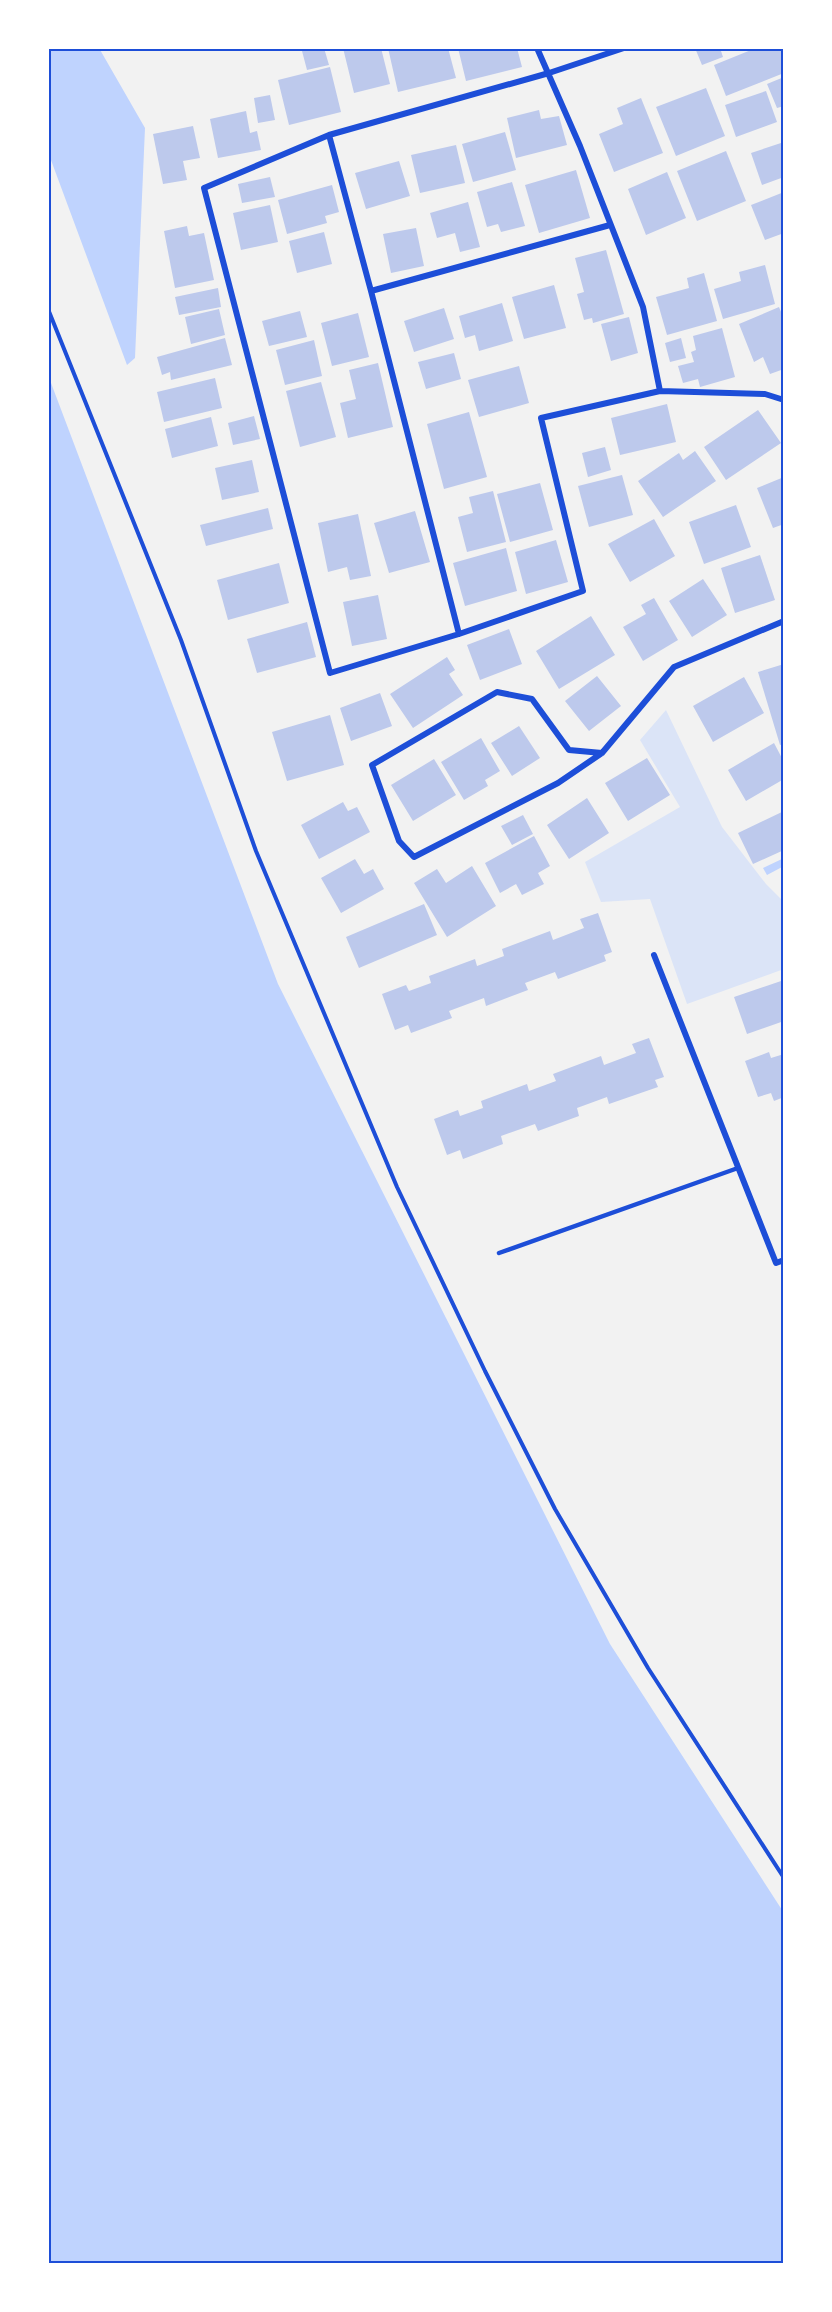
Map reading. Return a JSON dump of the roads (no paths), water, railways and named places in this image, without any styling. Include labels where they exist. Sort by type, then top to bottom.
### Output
[{"type":"street","points":[[537,48],[580,146],[643,307],[660,391]]},
{"type":"street","points":[[624,48],[549,73],[328,135],[204,188],[330,674],[459,634],[583,591],[541,418],[660,391],[765,394],[784,400]]},
{"type":"street","points":[[328,135],[371,291],[459,634]]},
{"type":"street","points":[[371,291],[610,225]]},
{"type":"street","points":[[602,753],[569,750],[532,699],[497,692],[372,765],[399,841],[414,857],[558,783],[602,753],[674,667],[784,621]]},
{"type":"street","points":[[654,955],[776,1263],[784,1260]]},
{"type":"lane","points":[[499,1253],[738,1168]]},
{"type":"water","points":[[48,48],[99,48],[145,128],[135,358],[127,365],[48,152]]},
{"type":"water","points":[[48,375],[278,984],[610,1644],[784,1913],[784,2264],[48,2264]]},
{"type":"water","points":[[784,858],[784,866],[767,875],[763,868]]}]
